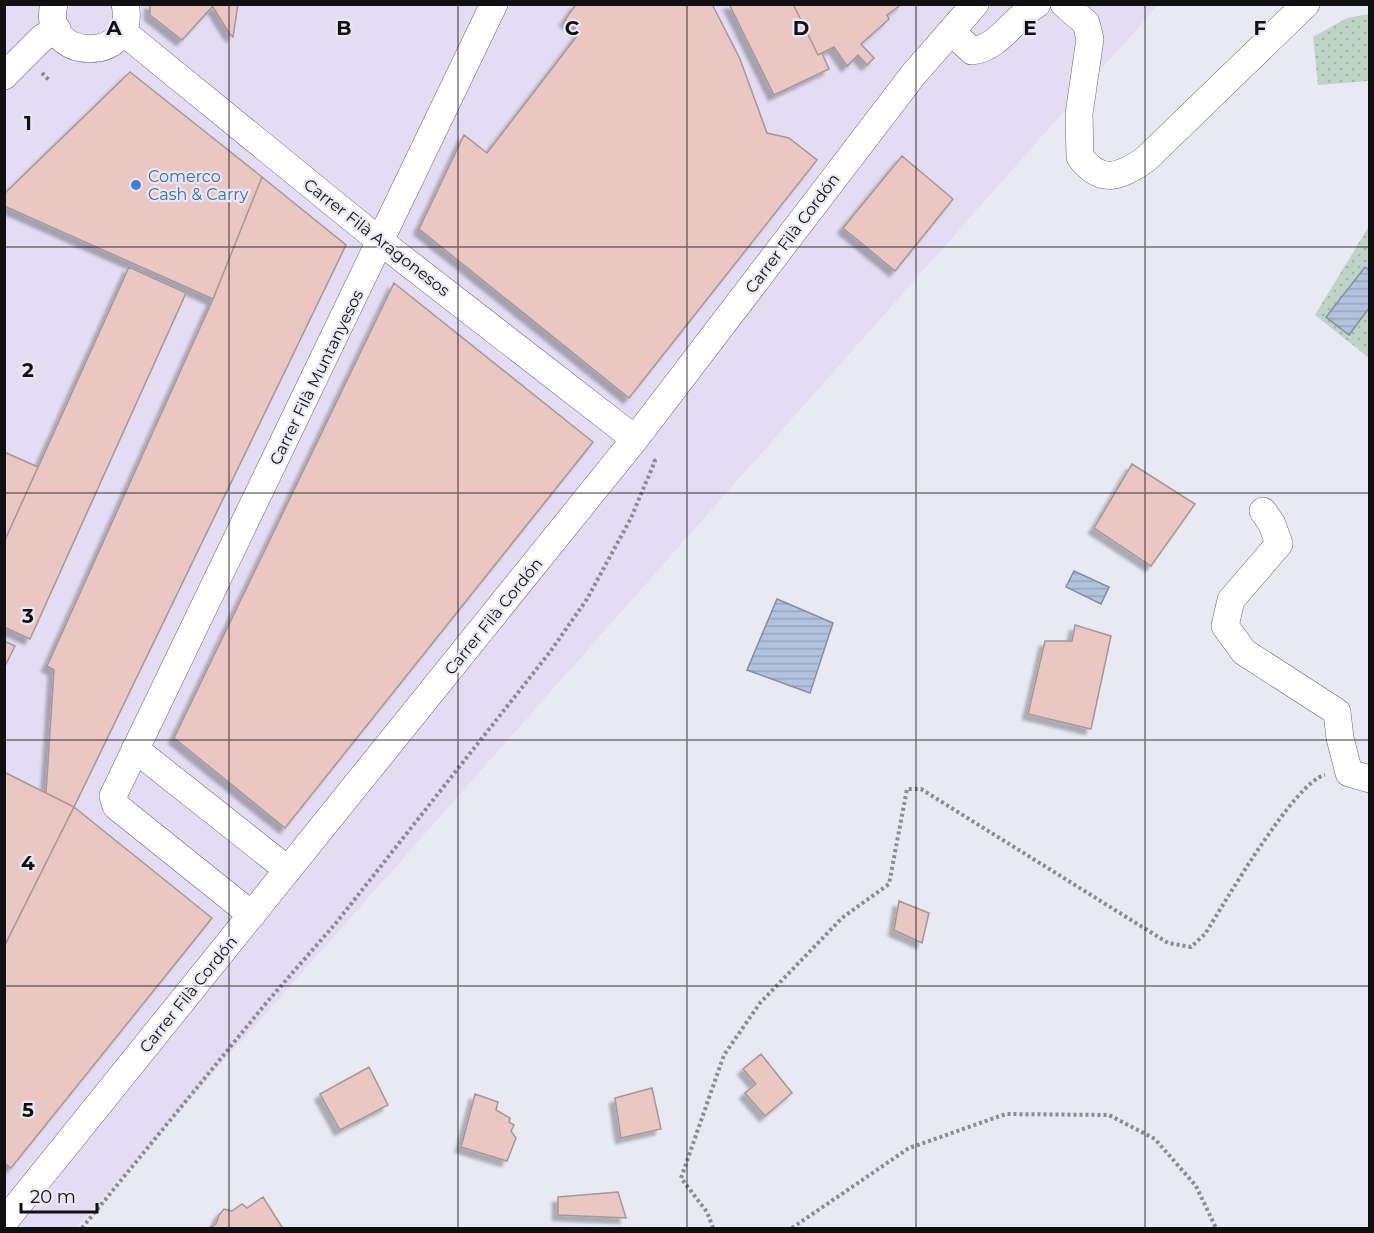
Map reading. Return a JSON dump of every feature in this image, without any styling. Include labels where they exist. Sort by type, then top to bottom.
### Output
[{"type":"street","points":[[55,17],[64,39],[86,50],[107,46],[122,31],[126,21],[125,4]]},
{"type":"street","name":"Carrer Filà Muntanyesos","points":[[252,915],[116,806],[113,796],[494,4]]},
{"type":"street","name":"Carrer Filà Cordón","points":[[4,1222],[635,439],[913,75],[975,4]]},
{"type":"street","points":[[951,31],[972,51],[985,49],[1027,10],[1037,4]]},
{"type":"street","points":[[1064,4],[1086,23],[1090,39],[1079,114],[1080,157],[1097,174],[1112,176],[1125,173],[1146,159],[1306,4]]},
{"type":"street","points":[[4,76],[42,38],[55,17]]},
{"type":"street","name":"Carrer Filà Aragonesos","points":[[122,31],[381,242],[635,439]]},
{"type":"street","points":[[1263,511],[1272,524],[1279,544],[1230,600],[1225,626],[1244,652],[1337,712],[1340,738],[1359,776]]},
{"type":"street","points":[[135,750],[288,870]]},
{"type":"path","points":[[82,1228],[267,1002],[336,923],[550,652],[587,599],[631,518],[655,461],[635,439]]},
{"type":"path","points":[[713,1228],[707,1212],[681,1178],[724,1055],[760,1003],[843,918],[889,884],[907,789],[921,789],[1168,943],[1191,947],[1204,934],[1281,817],[1304,787],[1318,776],[1359,776]]},
{"type":"path","points":[[792,1228],[909,1148],[1006,1114],[1109,1115],[1155,1139],[1196,1186],[1216,1228]]},
{"type":"shaded area","points":[[5,5],[1158,5],[76,1228],[5,1228]]},
{"type":"green space","points":[[1369,14],[1369,81],[1318,85],[1313,37],[1347,18]]},
{"type":"green space","points":[[1369,226],[1369,358],[1315,315]]},
{"type":"water","points":[[1365,267],[1369,270],[1369,308],[1349,335],[1326,317]]},
{"type":"water","points":[[1074,571],[1109,587],[1101,604],[1066,587]]},
{"type":"water","points":[[777,599],[833,623],[810,693],[747,670]]},
{"type":"building","points":[[150,4],[211,4],[212,7],[182,40],[150,15]]},
{"type":"building","points":[[211,4],[238,4],[233,37],[229,33]]},
{"type":"building","points":[[576,4],[712,4],[740,59],[767,133],[789,138],[817,160],[629,398],[419,229],[464,135],[487,153],[580,32],[565,20]]},
{"type":"building","points":[[729,4],[793,4],[818,55],[822,53],[829,69],[774,95]]},
{"type":"building","points":[[793,4],[902,4],[887,15],[889,19],[861,44],[874,58],[867,65],[858,55],[847,66],[834,47],[818,55]]},
{"type":"building","name":"Comerco Cash & Carry","points":[[130,72],[262,177],[213,299],[4,206],[4,194]]},
{"type":"building","points":[[902,156],[953,199],[895,271],[843,228]]},
{"type":"building","points":[[262,177],[346,245],[74,807],[46,793],[54,670],[47,666],[213,299]]},
{"type":"building","points":[[129,267],[186,293],[30,639],[4,627],[4,542]]},
{"type":"building","points":[[394,283],[593,442],[285,828],[174,738]]},
{"type":"building","points":[[4,452],[38,467],[4,542]]},
{"type":"building","points":[[1132,464],[1195,504],[1151,566],[1094,528]]},
{"type":"building","points":[[1075,625],[1111,636],[1091,729],[1028,714],[1045,641],[1072,641]]},
{"type":"building","points":[[4,641],[15,646],[4,668]]},
{"type":"building","points":[[4,772],[74,807],[4,947]]},
{"type":"building","points":[[74,807],[212,918],[11,1168],[4,1163],[4,947]]},
{"type":"building","points":[[899,901],[929,913],[922,943],[894,930]]},
{"type":"building","points":[[761,1054],[792,1093],[765,1116],[745,1093],[756,1084],[743,1069]]},
{"type":"building","points":[[369,1067],[388,1105],[340,1130],[320,1094]]},
{"type":"building","points":[[652,1088],[661,1129],[621,1138],[615,1098]]},
{"type":"building","points":[[475,1094],[498,1102],[496,1110],[510,1118],[509,1122],[514,1125],[511,1131],[516,1138],[507,1161],[461,1147]]},
{"type":"building","points":[[618,1192],[626,1218],[558,1215],[558,1197]]},
{"type":"building","points":[[263,1197],[282,1227],[209,1228],[216,1224],[224,1209],[232,1211],[242,1204],[247,1208]]},
{"type":"place","name":"Comerco Cash & Carry","points":[[136,185]]}]
